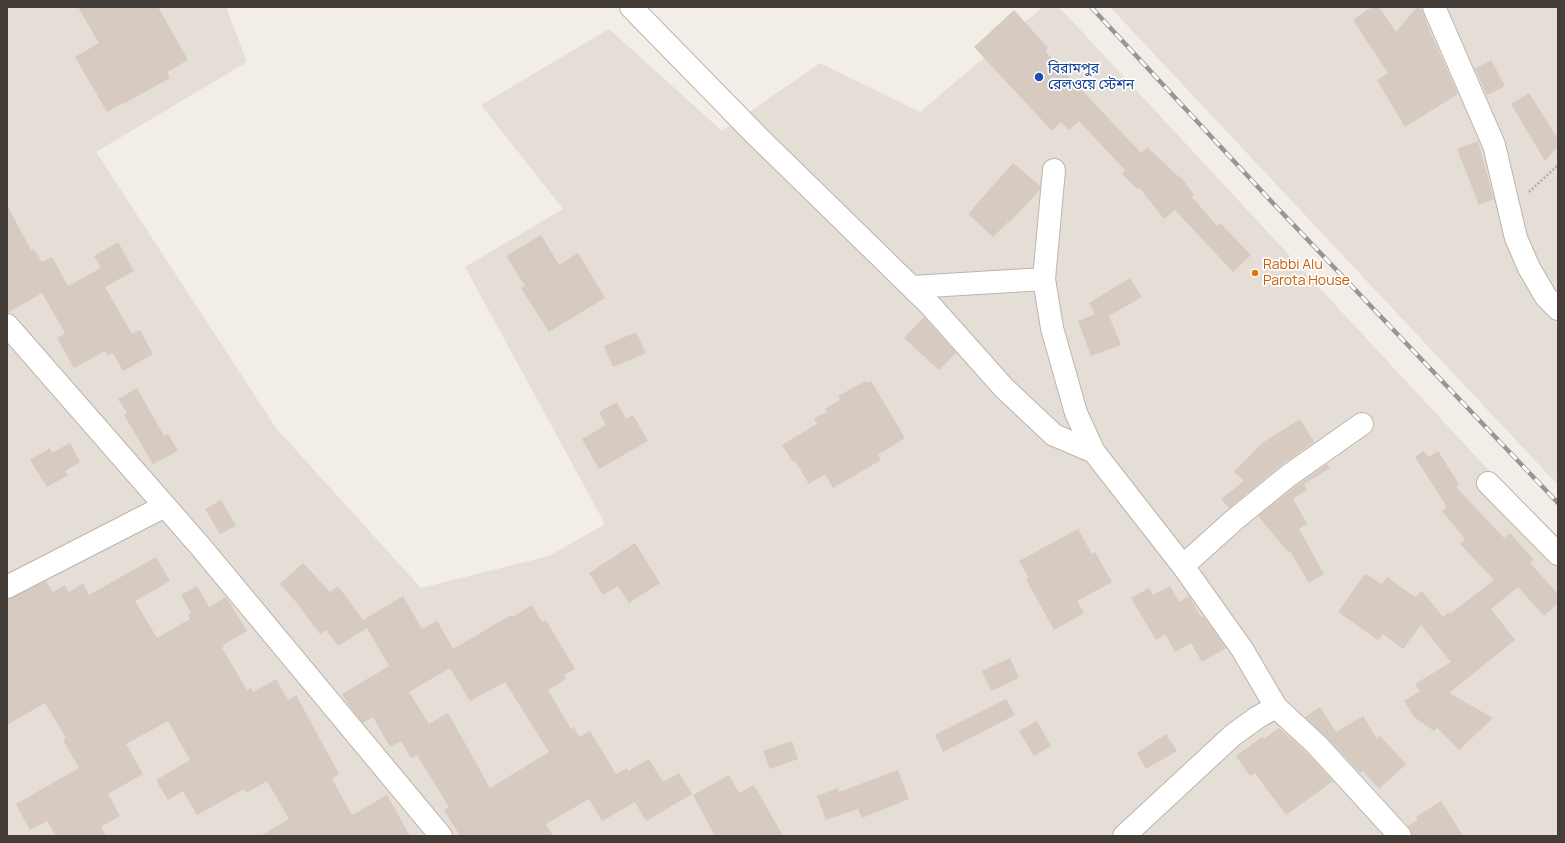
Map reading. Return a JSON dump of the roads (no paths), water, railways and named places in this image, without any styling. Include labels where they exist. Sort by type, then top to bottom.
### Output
[{"type":"street","points":[[631,7],[757,136],[912,287],[1004,388],[1054,435],[1094,452]]},
{"type":"street","points":[[1434,7],[1494,145],[1516,238],[1529,268],[1546,297],[1558,309]]},
{"type":"street","points":[[1054,170],[1044,279],[1052,328],[1076,414],[1094,452],[1183,566],[1242,649],[1276,707],[1317,745],[1400,836]]},
{"type":"street","points":[[912,287],[1044,279]]},
{"type":"street","points":[[7,325],[294,657],[345,722],[441,836]]},
{"type":"street","points":[[1183,566],[1234,520],[1288,476],[1362,424]]},
{"type":"street","points":[[1488,482],[1558,554]]},
{"type":"street","points":[[7,587],[165,506]]},
{"type":"street","points":[[1124,836],[1233,735],[1258,717],[1276,707]]},
{"type":"railway","points":[[1091,7],[1269,199],[1558,503]]},
{"type":"place","name":"বিরামপুর রেলওয়ে স্টেশন","points":[[1039,77]]},
{"type":"place","name":"Rabbi Alu Parota House","points":[[1255,273]]}]
